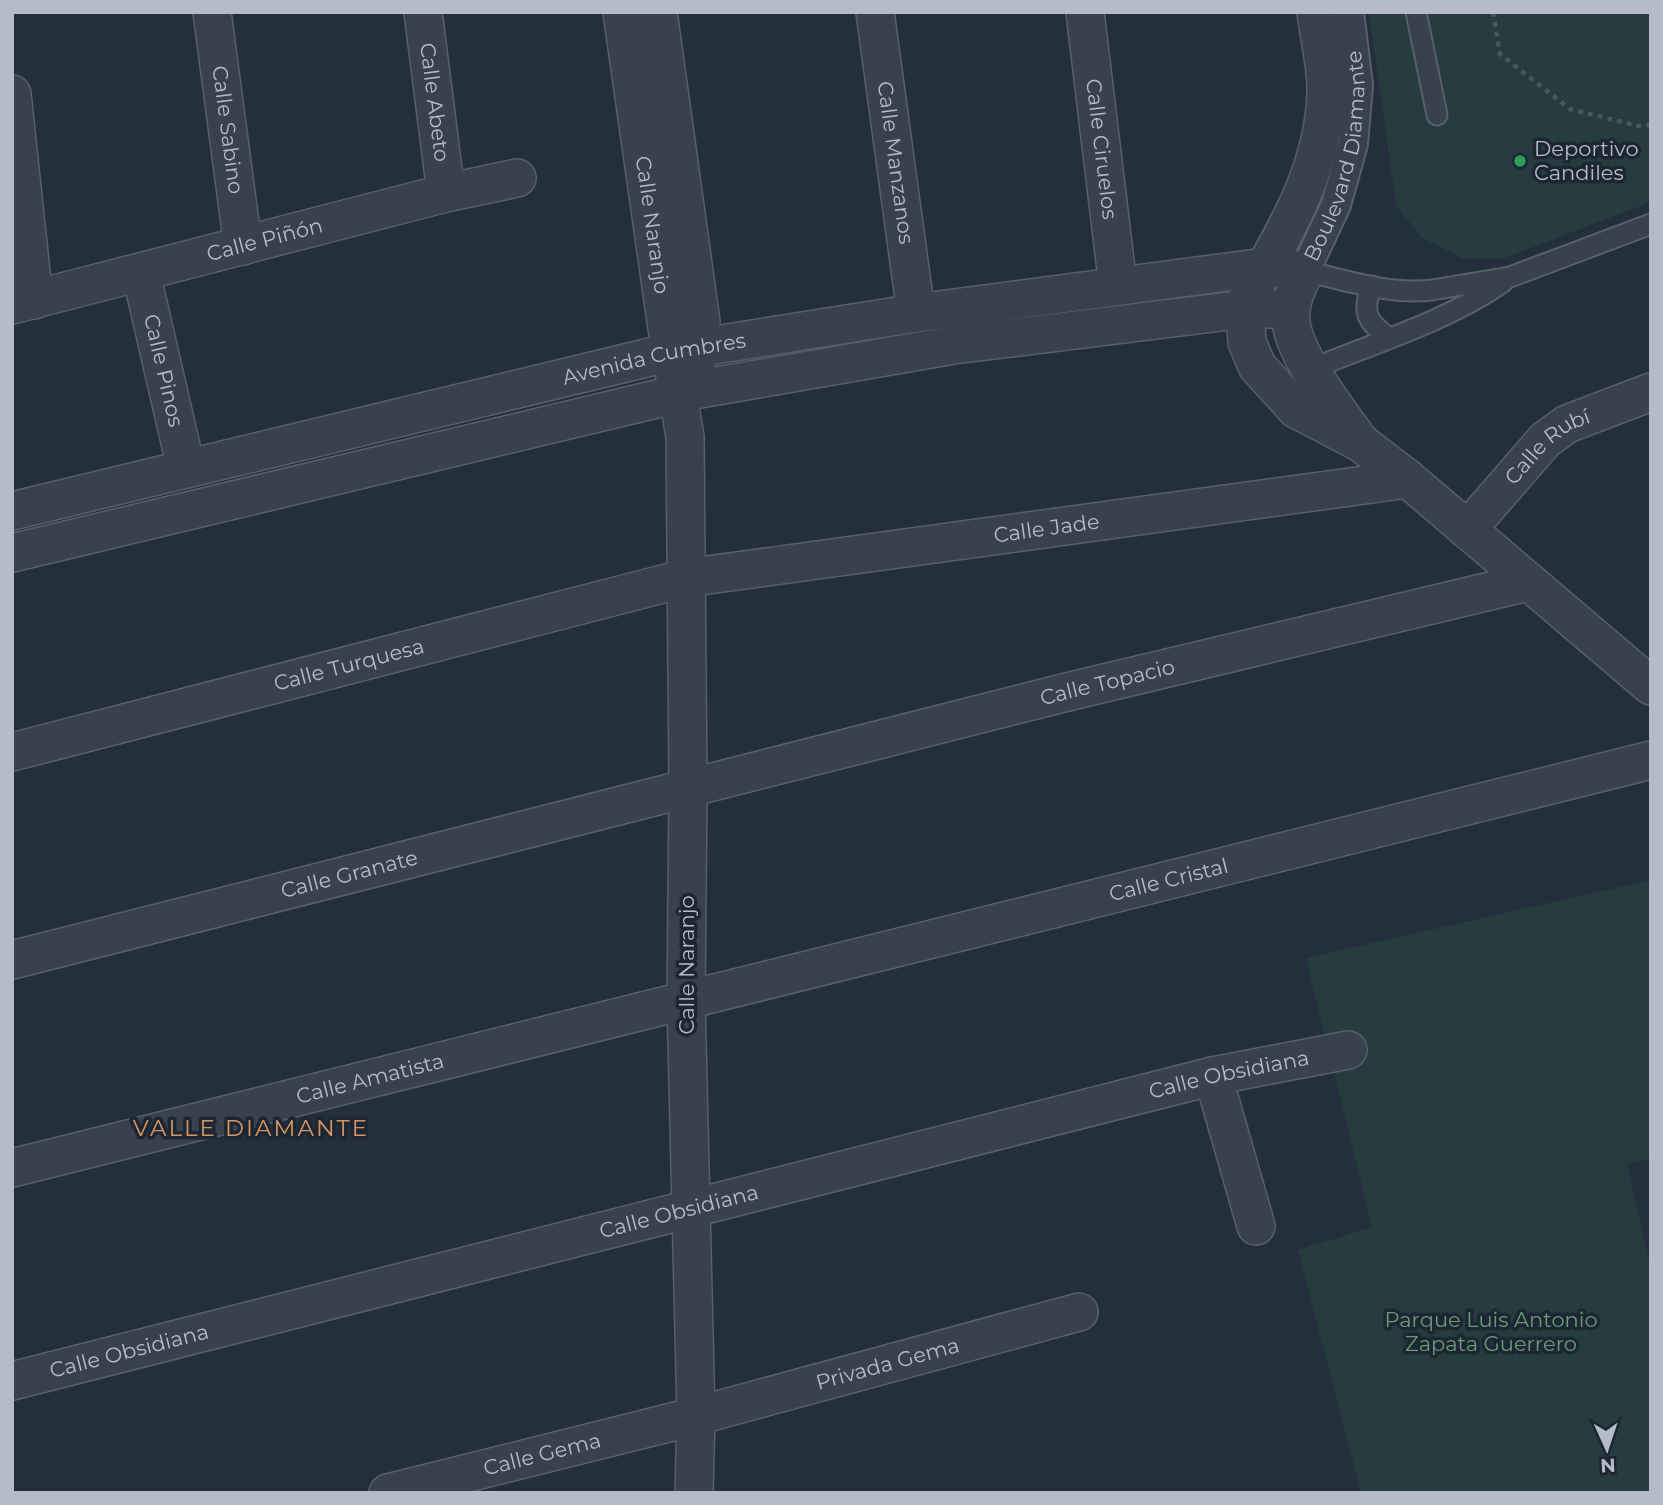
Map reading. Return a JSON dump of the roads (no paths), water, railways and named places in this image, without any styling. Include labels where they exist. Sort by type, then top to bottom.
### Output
[{"type":"street","name":"Calle Sabino","points":[[212,12],[243,246]]},
{"type":"street","name":"Calle Abeto","points":[[423,12],[446,193]]},
{"type":"street","name":"Calle Naranjo","points":[[622,12],[685,350],[688,788],[686,1000],[696,1416],[694,1493]]},
{"type":"street","name":"Calle Naranjo","points":[[657,12],[701,321],[685,350]]},
{"type":"street","name":"Calle Manzanos","points":[[875,12],[916,313]]},
{"type":"street","name":"Calle Ciruelos","points":[[1085,12],[1118,286]]},
{"type":"street","name":"Boulevard Diamante","points":[[1316,12],[1326,91],[1320,147],[1303,196],[1248,297],[1245,309],[1247,342],[1257,366],[1296,410],[1361,443],[1650,684]]},
{"type":"street","name":"Boulevard Diamante","points":[[1349,12],[1358,85],[1353,144],[1336,205],[1294,295],[1291,309],[1292,324],[1301,350],[1361,443]]},
{"type":"street","points":[[12,94],[23,303]]},
{"type":"street","name":"Calle Piñón","points":[[23,303],[446,193],[517,178]]},
{"type":"street","name":"Avenida Cumbres","points":[[12,511],[685,350],[916,313],[1265,267],[1305,271]]},
{"type":"street","name":"Calle Pinos","points":[[141,273],[186,468]]},
{"type":"street","name":"Avenida Cumbres","points":[[12,553],[685,392],[954,345],[1245,309],[1291,309]]},
{"type":"street","name":"Calle Rubí","points":[[1467,530],[1545,440],[1567,424],[1651,392]]},
{"type":"street","name":"Calle Jade","points":[[687,578],[1408,480]]},
{"type":"street","name":"Calle Turquesa","points":[[12,752],[687,578]]},
{"type":"street","name":"Calle Topacio","points":[[688,788],[1067,692],[1528,582]]},
{"type":"street","name":"Calle Cristal","points":[[686,1000],[1651,760]]},
{"type":"street","name":"Calle Granate","points":[[12,960],[688,788]]},
{"type":"street","name":"Calle Amatista","points":[[12,1168],[686,1000]]},
{"type":"street","name":"Calle Obsidiana","points":[[12,1381],[1213,1076],[1348,1050]]},
{"type":"street","points":[[1213,1076],[1256,1226]]},
{"type":"street","name":"Privada Gema","points":[[696,1416],[1079,1311]]},
{"type":"street","name":"Calle Gema","points":[[388,1493],[696,1416]]},
{"type":"lane","points":[[1416,12],[1437,115]]},
{"type":"lane","points":[[1305,271],[1372,286],[1421,292],[1510,277],[1651,224]]},
{"type":"lane","points":[[1312,369],[1429,323],[1490,291],[1510,277]]},
{"type":"lane","points":[[1372,286],[1366,307],[1372,326],[1389,338]]},
{"type":"place","name":"Deportivo Candiles","points":[[1520,161]]},
{"type":"district","name":"VALLE DIAMANTE","points":[[251,1128]]},
{"type":"park label","name":"Parque Luis Antonio Zapata Guerrero","points":[[1491,1332]]}]
